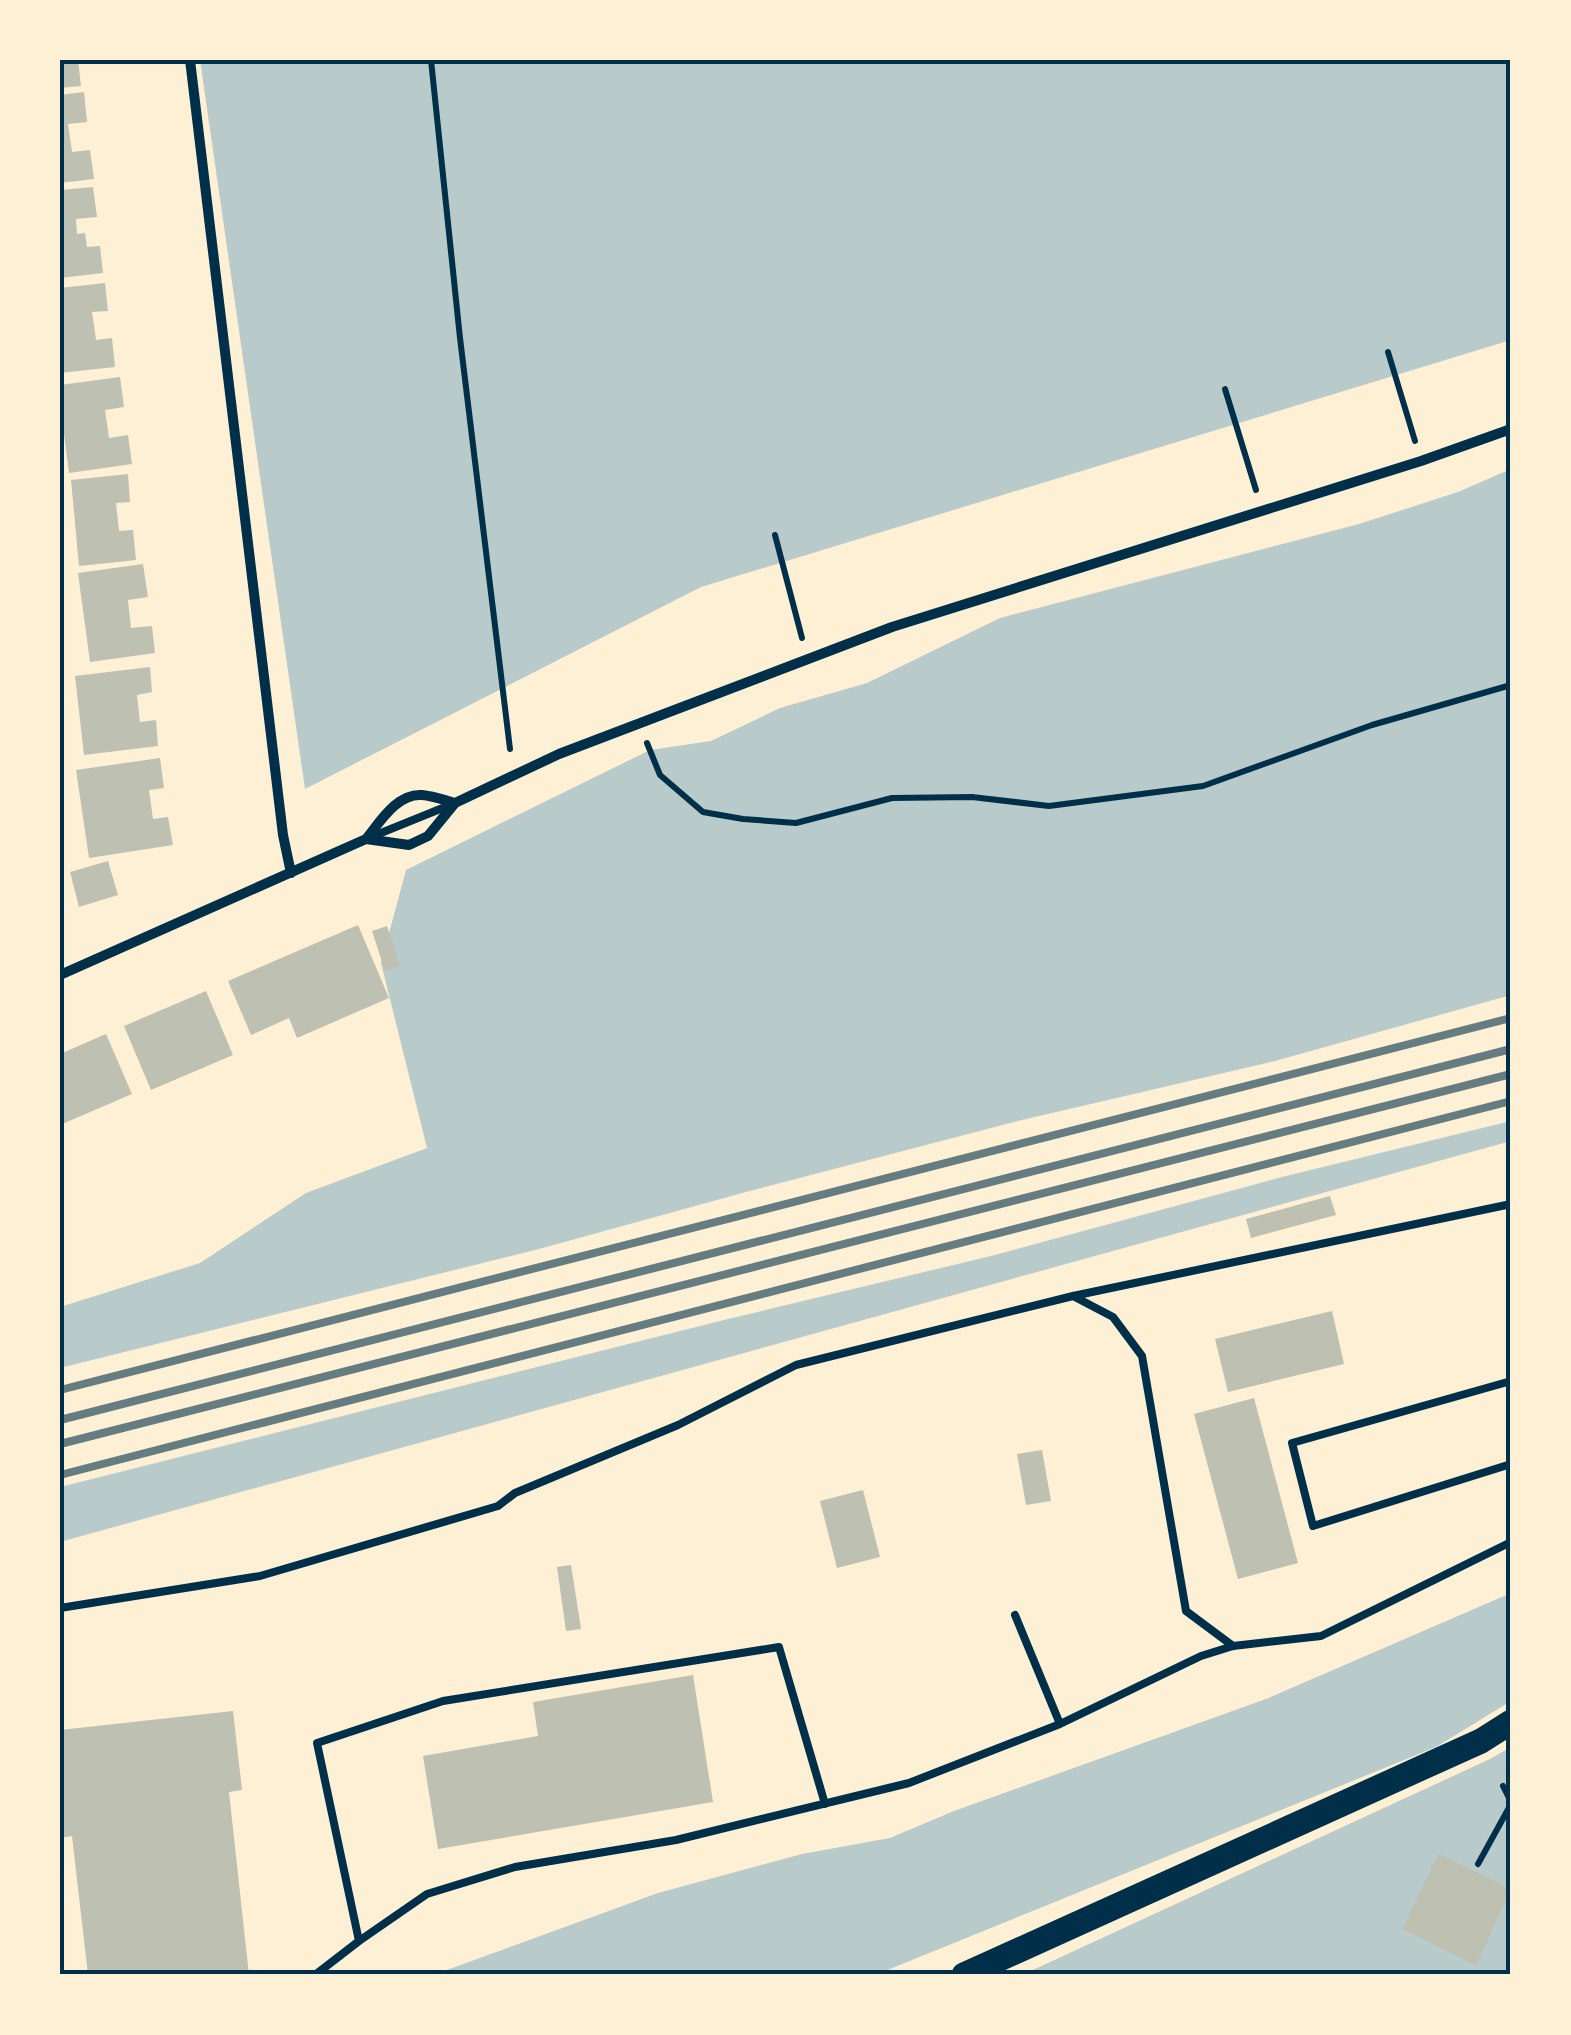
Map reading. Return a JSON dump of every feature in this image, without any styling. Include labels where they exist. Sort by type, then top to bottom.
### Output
[{"type":"main road","points":[[964,1975],[1481,1742],[1511,1722]]},
{"type":"street","points":[[190,60],[291,873]]},
{"type":"street","points":[[366,839],[409,845],[428,836],[455,802],[559,754],[892,627],[1421,462],[1511,428]]},
{"type":"street","points":[[60,976],[366,839],[396,804],[406,799],[418,794],[455,802]]},
{"type":"lane","points":[[366,839],[455,802]]},
{"type":"lane","points":[[60,1608],[260,1576],[498,1506],[515,1494],[678,1425],[796,1365],[1073,1296],[1511,1204]]},
{"type":"lane","points":[[1073,1296],[1113,1318],[1142,1356],[1186,1610],[1233,1646]]},
{"type":"lane","points":[[1511,1381],[1292,1444],[1313,1526],[1511,1464]]},
{"type":"lane","points":[[315,1975],[427,1894],[515,1867],[676,1840],[909,1783],[1060,1724],[1201,1656],[1233,1646],[1321,1636],[1511,1542]]},
{"type":"lane","points":[[1015,1615],[1060,1724]]},
{"type":"lane","points":[[358,1941],[317,1744],[443,1701],[779,1647],[825,1804]]},
{"type":"path","points":[[431,60],[467,396],[515,775]]},
{"type":"path","points":[[1388,352],[1421,462]]},
{"type":"path","points":[[1225,389],[1262,510]]},
{"type":"path","points":[[775,534],[808,658]]},
{"type":"path","points":[[640,724],[660,775],[703,812],[796,823],[892,798],[972,797],[1049,806],[1203,786],[1372,725],[1511,686]]},
{"type":"path","points":[[1478,1864],[1511,1803],[1503,1786]]},
{"type":"path","points":[[1511,1814],[1511,1837]]},
{"type":"shaded area","points":[[200,60],[1511,60],[1511,340],[701,587],[305,789]]},
{"type":"shaded area","points":[[1511,469],[1511,995],[1275,1061],[1022,1120],[539,1249],[60,1368],[60,1307],[200,1263],[306,1193],[427,1148],[381,963],[406,870],[650,750],[711,741],[780,708],[867,683],[1000,618],[1359,524],[1458,492]]},
{"type":"shaded area","points":[[1511,1121],[1511,1141],[60,1542],[60,1487],[991,1256],[1282,1177]]},
{"type":"shaded area","points":[[1511,1593],[1511,1701],[1436,1747],[875,1975],[433,1975],[658,1893],[802,1854],[890,1838],[954,1811],[1266,1699]]},
{"type":"shaded area","points":[[1511,1747],[1511,1975],[1022,1975],[1490,1759]]},
{"type":"building","points":[[60,60],[78,60],[81,86],[60,88]]},
{"type":"building","points":[[84,92],[87,122],[68,124],[72,152],[90,150],[94,179],[60,183],[60,95]]},
{"type":"building","points":[[93,187],[97,217],[76,219],[77,234],[85,233],[87,247],[100,246],[103,273],[60,278],[60,190]]},
{"type":"building","points":[[105,283],[108,311],[92,312],[96,340],[112,338],[115,367],[60,373],[60,288]]},
{"type":"building","points":[[120,377],[124,407],[105,410],[109,438],[128,435],[132,464],[69,473],[60,426],[60,385]]},
{"type":"building","points":[[128,474],[130,502],[116,503],[119,531],[133,530],[136,560],[79,566],[71,480]]},
{"type":"building","points":[[143,564],[148,597],[128,600],[131,628],[152,626],[155,653],[90,662],[78,573]]},
{"type":"building","points":[[150,667],[152,692],[137,695],[140,722],[156,720],[158,746],[84,755],[75,676]]},
{"type":"building","points":[[160,758],[164,788],[149,790],[153,819],[168,817],[173,845],[89,858],[76,770]]},
{"type":"building","points":[[108,861],[118,895],[79,907],[70,872]]},
{"type":"building","points":[[358,925],[389,998],[297,1038],[289,1018],[251,1035],[228,981]]},
{"type":"building","points":[[387,926],[400,966],[385,971],[372,931]]},
{"type":"building","points":[[206,991],[233,1055],[151,1090],[124,1026]]},
{"type":"building","points":[[106,1034],[132,1094],[60,1125],[60,1054]]},
{"type":"building","points":[[1330,1196],[1336,1215],[1251,1238],[1246,1219]]},
{"type":"building","points":[[1332,1311],[1344,1364],[1228,1392],[1215,1339]]},
{"type":"building","points":[[1254,1398],[1298,1563],[1238,1579],[1194,1414]]},
{"type":"building","points":[[1042,1450],[1051,1501],[1026,1505],[1017,1454]]},
{"type":"building","points":[[863,1490],[880,1557],[837,1568],[820,1501]]},
{"type":"building","points":[[571,1565],[581,1629],[566,1631],[557,1567]]},
{"type":"building","points":[[693,1675],[713,1802],[438,1849],[423,1756],[538,1736],[533,1702]]},
{"type":"building","points":[[233,1711],[242,1790],[229,1792],[249,1975],[88,1975],[72,1836],[60,1838],[60,1730]]},
{"type":"building","points":[[1439,1854],[1511,1889],[1476,1966],[1402,1929]]},
{"type":"railway","points":[[60,1390],[1511,1018]]},
{"type":"railway","points":[[60,1420],[1511,1049]]},
{"type":"railway","points":[[60,1444],[1511,1074]]},
{"type":"railway","points":[[60,1475],[1511,1101]]}]
